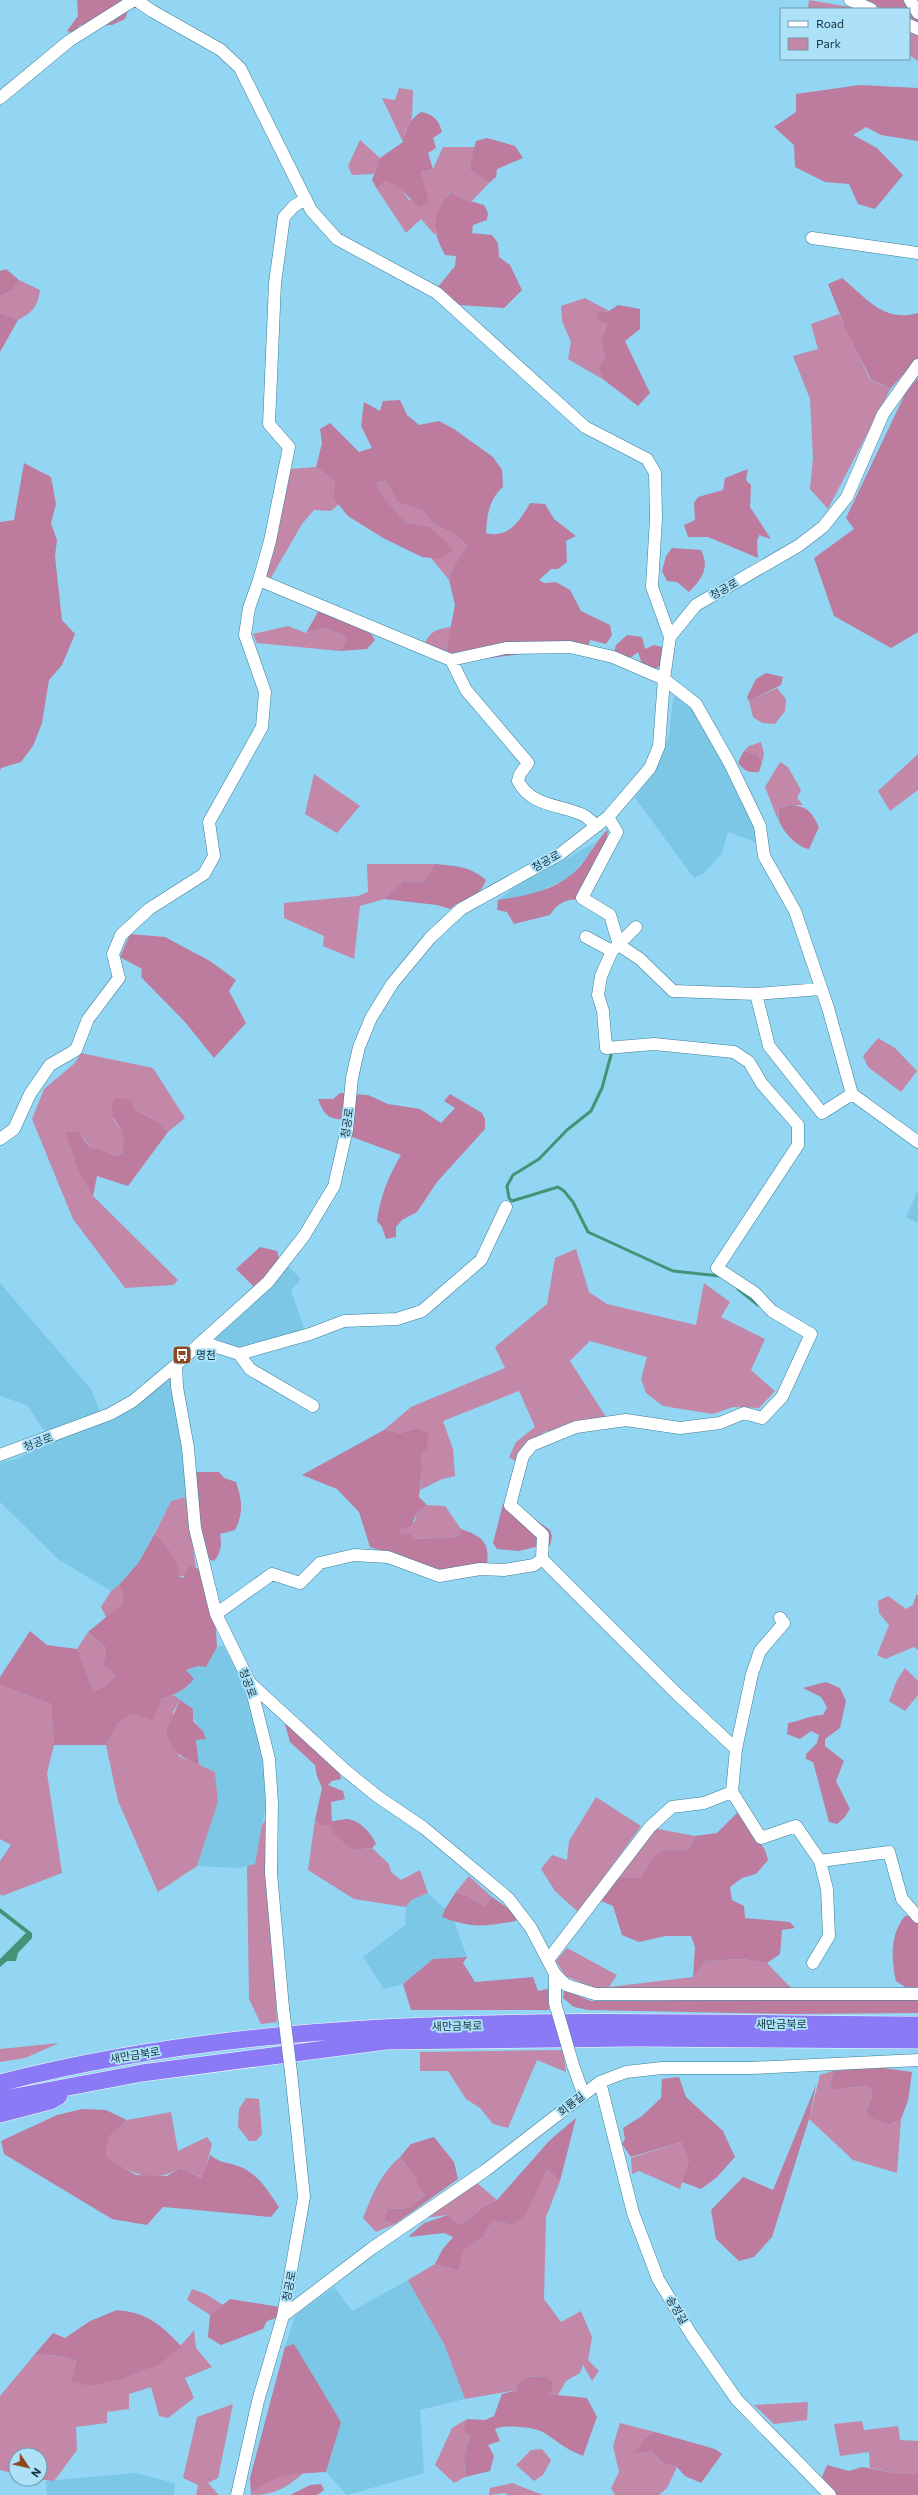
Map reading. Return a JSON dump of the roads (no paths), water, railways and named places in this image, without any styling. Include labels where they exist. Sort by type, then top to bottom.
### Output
[{"type":"highway","name":"새만금북로","points":[[3,2077],[72,2060],[99,2061],[227,2041],[383,2026],[635,2024],[918,2025]]},
{"type":"highway","name":"새만금북로","points":[[0,2100],[142,2073],[386,2042],[636,2038],[918,2040]]},
{"type":"highway","points":[[0,2114],[50,2101],[81,2085]]},
{"type":"street","points":[[0,98],[69,42],[135,0],[222,50],[240,68],[311,210],[337,239],[437,293],[585,427],[647,459],[655,473],[656,518],[652,587],[670,637]]},
{"type":"street","points":[[850,0],[869,8]]},
{"type":"street","points":[[910,0],[918,13]]},
{"type":"street","points":[[0,1139],[14,1129],[30,1094],[50,1065],[76,1050],[88,1019],[119,978],[113,954],[121,935],[150,909],[204,874],[214,856],[209,822],[262,727],[265,692],[255,669],[245,635],[249,608],[270,542],[289,447],[269,424],[275,283],[284,217],[294,206],[306,199]]},
{"type":"street","points":[[812,238],[918,253]]},
{"type":"street","name":"청공로","points":[[0,1455],[110,1414],[133,1401],[176,1365],[268,1282],[304,1236],[334,1186],[347,1129],[352,1078],[359,1047],[371,1018],[392,984],[430,938],[461,909],[560,854],[608,817],[650,768],[659,746],[664,678],[670,637],[696,605],[798,546],[823,528],[847,497],[883,414],[918,365]]},
{"type":"street","points":[[259,580],[451,660],[506,648],[570,647],[613,657],[664,678],[696,704],[729,762],[760,826],[764,856],[795,911],[821,988],[852,1094],[918,1142]]},
{"type":"street","points":[[451,660],[466,690],[528,763],[520,774],[518,781],[521,786],[542,804],[585,816],[597,826]]},
{"type":"street","points":[[608,817],[617,832],[582,898],[610,915],[616,948]]},
{"type":"street","points":[[636,927],[616,948],[601,976],[598,996],[603,1011],[606,1048],[654,1044],[734,1052],[749,1062],[762,1084],[798,1125],[798,1145],[717,1268],[755,1294],[772,1311],[811,1334],[782,1397],[762,1418],[744,1413],[720,1423],[680,1428],[626,1420],[576,1426],[532,1445],[523,1456],[510,1505],[542,1535],[542,1559],[676,1693],[736,1749]]},
{"type":"street","points":[[586,937],[640,959],[673,991],[756,994],[821,988]]},
{"type":"street","points":[[756,994],[769,1046],[822,1113],[852,1094]]},
{"type":"street","points":[[202,1342],[239,1354],[310,1334],[344,1320],[397,1319],[422,1311],[481,1260],[506,1207]]},
{"type":"street","points":[[239,1354],[250,1369],[313,1406]]},
{"type":"street","name":"청공로","points":[[176,1365],[177,1387],[188,1448],[195,1528],[216,1614],[250,1683],[269,1758],[272,1803],[271,1873],[283,2008],[304,2197],[283,2316],[258,2401],[237,2495]]},
{"type":"street","points":[[216,1614],[272,1574],[300,1583],[320,1563],[354,1555],[388,1557],[439,1576],[480,1570],[504,1570],[534,1565],[542,1559]]},
{"type":"street","points":[[780,1618],[784,1624],[760,1651],[752,1674],[736,1749],[732,1792],[761,1838],[796,1826],[820,1861],[828,1889],[829,1936],[813,1963]]},
{"type":"street","points":[[250,1683],[345,1770],[377,1796],[424,1828],[508,1898],[531,1928],[555,1974],[566,1985],[595,1994],[918,1994]]},
{"type":"street","points":[[548,1960],[650,1827],[672,1807],[704,1803],[732,1792]]},
{"type":"street","points":[[820,1861],[889,1852],[902,1899],[918,1917]]},
{"type":"street","points":[[555,1974],[555,2003],[573,2065],[583,2093]]},
{"type":"street","name":"회룡길","points":[[283,2316],[377,2244],[486,2170],[583,2093],[600,2082],[626,2072],[662,2068],[751,2068],[918,2060]]},
{"type":"street","name":"송정길","points":[[600,2082],[633,2213],[658,2279],[691,2334],[737,2400],[830,2495]]},
{"type":"waterway","points":[[611,1055],[602,1088],[591,1111],[567,1130],[539,1159],[513,1175],[507,1186],[509,1198],[512,1201],[558,1187],[564,1191],[573,1202],[588,1232],[673,1271],[720,1276]]},
{"type":"waterway","points":[[738,1289],[758,1305]]},
{"type":"place","name":"명천","points":[[182,1355]]}]
